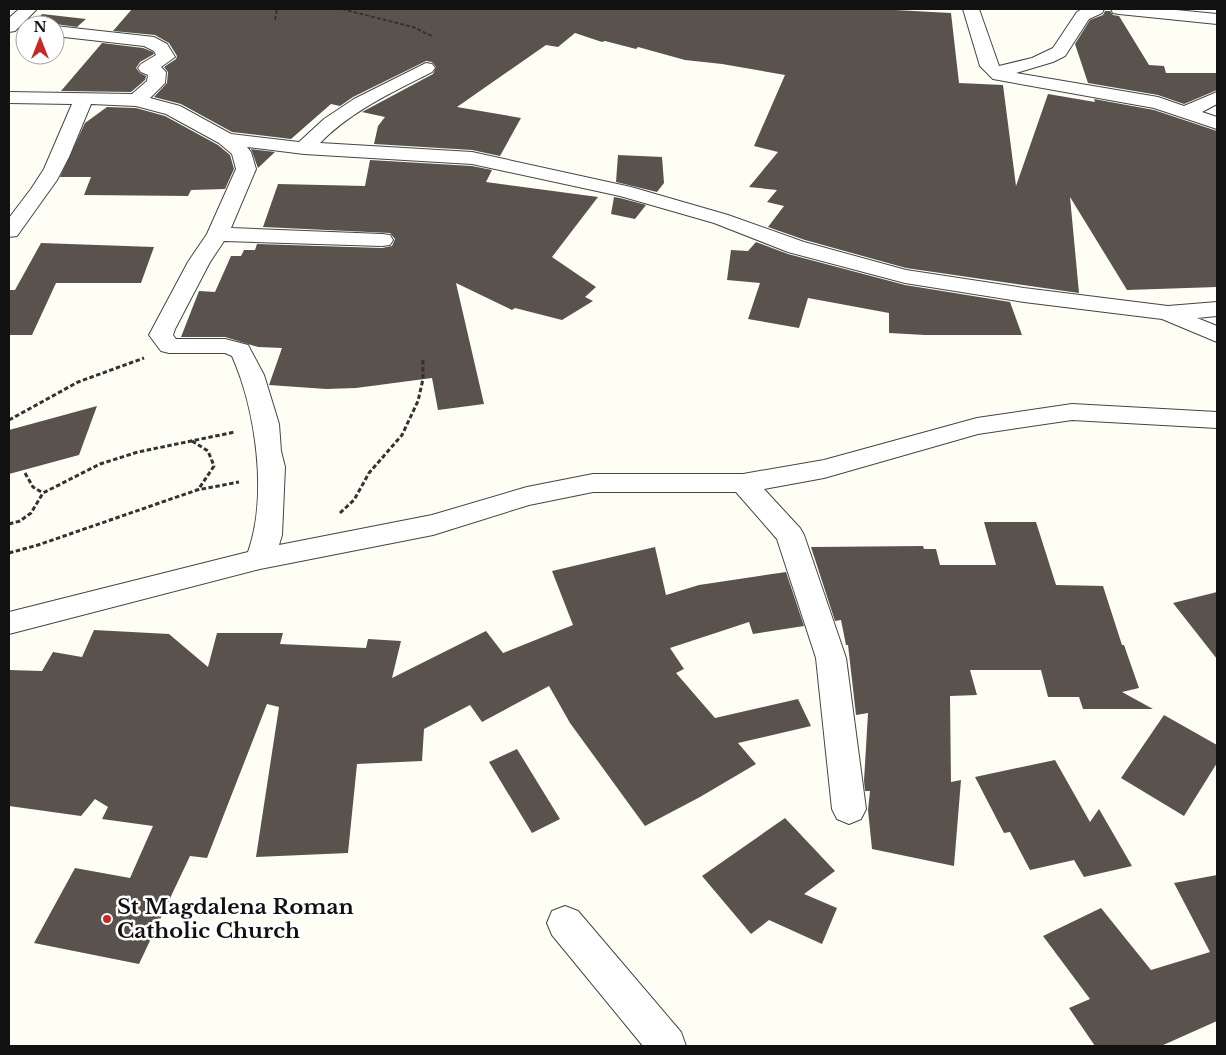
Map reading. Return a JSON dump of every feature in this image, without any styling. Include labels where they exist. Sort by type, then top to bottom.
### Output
[{"type":"street","points":[[971,9],[989,66],[995,72],[1005,77],[1158,103],[1217,123]]},
{"type":"street","points":[[995,72],[1046,58],[1059,52],[1084,14],[1096,9]]},
{"type":"street","points":[[1119,9],[1217,18]]},
{"type":"street","points":[[9,27],[25,10]]},
{"type":"street","points":[[65,32],[148,41],[161,48],[166,57],[147,68],[157,72],[156,83],[137,100]]},
{"type":"street","points":[[304,148],[318,132],[343,115],[377,93],[426,68]]},
{"type":"street","points":[[9,97],[137,100],[172,110],[226,139],[241,152],[246,169],[218,234],[200,262],[161,335],[169,346],[225,346],[240,350],[249,367],[266,424],[268,459],[272,467],[268,535],[260,559]]},
{"type":"street","points":[[1186,112],[1217,97]]},
{"type":"street","points":[[9,231],[46,180],[64,147],[69,131],[84,99]]},
{"type":"street","points":[[226,139],[304,148],[472,158],[624,191],[721,219],[796,247],[906,276],[1024,295],[1167,313],[1217,309]]},
{"type":"street","points":[[218,234],[382,240]]},
{"type":"street","points":[[1167,313],[1217,335]]},
{"type":"street","points":[[9,623],[260,559],[433,525],[527,496],[593,483],[743,483],[824,468],[977,426],[1072,412],[1217,420]]},
{"type":"street","points":[[743,483],[790,535],[830,658],[849,809]]},
{"type":"street","points":[[565,923],[667,1046]]},
{"type":"path","points":[[275,20],[277,9]]},
{"type":"path","points":[[342,9],[413,27],[432,36]]},
{"type":"path","points":[[9,420],[78,382],[149,357],[169,346]]},
{"type":"path","points":[[339,513],[354,500],[369,473],[402,435],[418,402],[423,379],[424,360]]},
{"type":"path","points":[[9,524],[20,521],[31,513],[43,493],[100,464],[120,457],[266,424]]},
{"type":"path","points":[[191,441],[208,451],[214,466],[197,490]]},
{"type":"path","points":[[25,473],[33,487],[43,493]]},
{"type":"path","points":[[9,554],[197,490],[271,475]]},
{"type":"building","points":[[132,9],[877,9],[951,13],[959,83],[1003,85],[1016,186],[1048,94],[1095,102],[1094,99],[1154,110],[1217,131],[1217,287],[1127,290],[1070,197],[1079,293],[906,268],[805,240],[768,227],[784,206],[767,202],[777,190],[749,187],[778,152],[754,146],[785,75],[722,64],[685,60],[638,47],[636,49],[605,41],[602,42],[575,33],[558,47],[546,45],[457,107],[521,118],[500,156],[472,150],[374,144],[378,126],[385,117],[362,112],[433,74],[436,67],[432,62],[426,61],[353,97],[340,106],[331,104],[291,139],[232,132],[181,104],[154,97],[167,83],[168,72],[164,67],[176,59],[177,56],[169,43],[155,35],[113,31]]},
{"type":"building","points":[[1105,11],[1110,11],[1113,15],[1119,16],[1149,65],[1164,66],[1166,73],[1217,73],[1217,90],[1184,104],[1158,95],[1088,83],[1075,44],[1090,20],[1103,15]]},
{"type":"building","points":[[65,17],[86,19],[77,27],[65,25]]},
{"type":"building","points":[[102,43],[143,48],[153,52],[154,54],[140,62],[136,68],[146,76],[145,80],[131,92],[61,91]]},
{"type":"building","points":[[107,107],[136,108],[165,116],[218,145],[230,155],[234,169],[225,189],[191,190],[188,196],[84,195],[91,177],[60,177],[85,123]]},
{"type":"building","points":[[251,149],[275,152],[258,168]]},
{"type":"building","points":[[618,155],[662,157],[664,183],[657,192],[616,182]]},
{"type":"building","points":[[370,160],[472,166],[492,170],[486,182],[598,197],[552,257],[596,287],[585,297],[593,301],[562,320],[515,308],[512,310],[456,283],[484,404],[438,410],[432,378],[356,388],[326,389],[269,385],[282,348],[258,347],[225,337],[181,337],[199,291],[215,292],[231,256],[241,256],[244,250],[255,250],[257,244],[382,248],[392,246],[395,239],[390,233],[263,227],[278,184],[365,186]]},
{"type":"building","points":[[614,197],[646,205],[635,219],[611,214]]},
{"type":"building","points":[[756,242],[788,254],[905,285],[1010,302],[1022,335],[889,333],[889,313],[808,298],[799,328],[748,319],[760,283],[727,280],[731,250],[748,251]]},
{"type":"building","points":[[41,243],[154,247],[141,283],[56,283],[32,335],[9,335],[9,290],[15,290]]},
{"type":"building","points":[[97,406],[79,455],[9,474],[9,430]]},
{"type":"building","points":[[984,522],[1036,522],[1056,585],[1103,586],[1122,645],[1124,645],[1139,688],[1122,692],[1153,709],[1083,709],[1079,697],[1048,697],[1041,670],[970,670],[977,695],[950,696],[951,782],[961,780],[954,866],[872,849],[868,810],[870,791],[865,791],[864,781],[868,713],[856,715],[848,645],[846,645],[841,620],[835,621],[811,547],[923,546],[924,549],[936,549],[940,565],[996,565]]},
{"type":"building","points":[[655,547],[666,595],[699,585],[786,572],[804,626],[753,634],[749,622],[670,648],[684,669],[676,673],[715,718],[798,699],[811,726],[738,743],[756,764],[700,797],[645,826],[570,723],[549,686],[482,722],[470,705],[424,729],[422,761],[357,764],[348,853],[256,857],[279,707],[267,704],[207,858],[190,856],[139,964],[34,943],[75,868],[130,878],[153,826],[102,819],[108,807],[95,799],[81,816],[9,806],[9,670],[42,671],[53,652],[82,657],[94,630],[169,634],[208,667],[217,633],[283,633],[280,644],[366,648],[368,639],[401,641],[392,678],[486,631],[503,653],[573,625],[552,571]]},
{"type":"building","points":[[1217,592],[1217,659],[1173,603]]},
{"type":"building","points":[[1164,715],[1217,745],[1217,763],[1184,816],[1121,778]]},
{"type":"building","points":[[517,749],[560,819],[532,833],[489,762]]},
{"type":"building","points":[[1055,760],[1090,822],[1099,809],[1132,866],[1084,877],[1074,860],[1030,870],[1010,832],[1004,833],[975,777]]},
{"type":"building","points":[[785,818],[835,871],[804,894],[837,908],[822,944],[769,920],[751,934],[702,876]]},
{"type":"building","points":[[1217,875],[1217,1021],[1161,1046],[1095,1046],[1069,1008],[1090,999],[1043,936],[1101,908],[1151,970],[1210,952],[1174,883]]},
{"type":"place","name":"St Magdalena Roman Catholic Church","points":[[107,919]]}]
